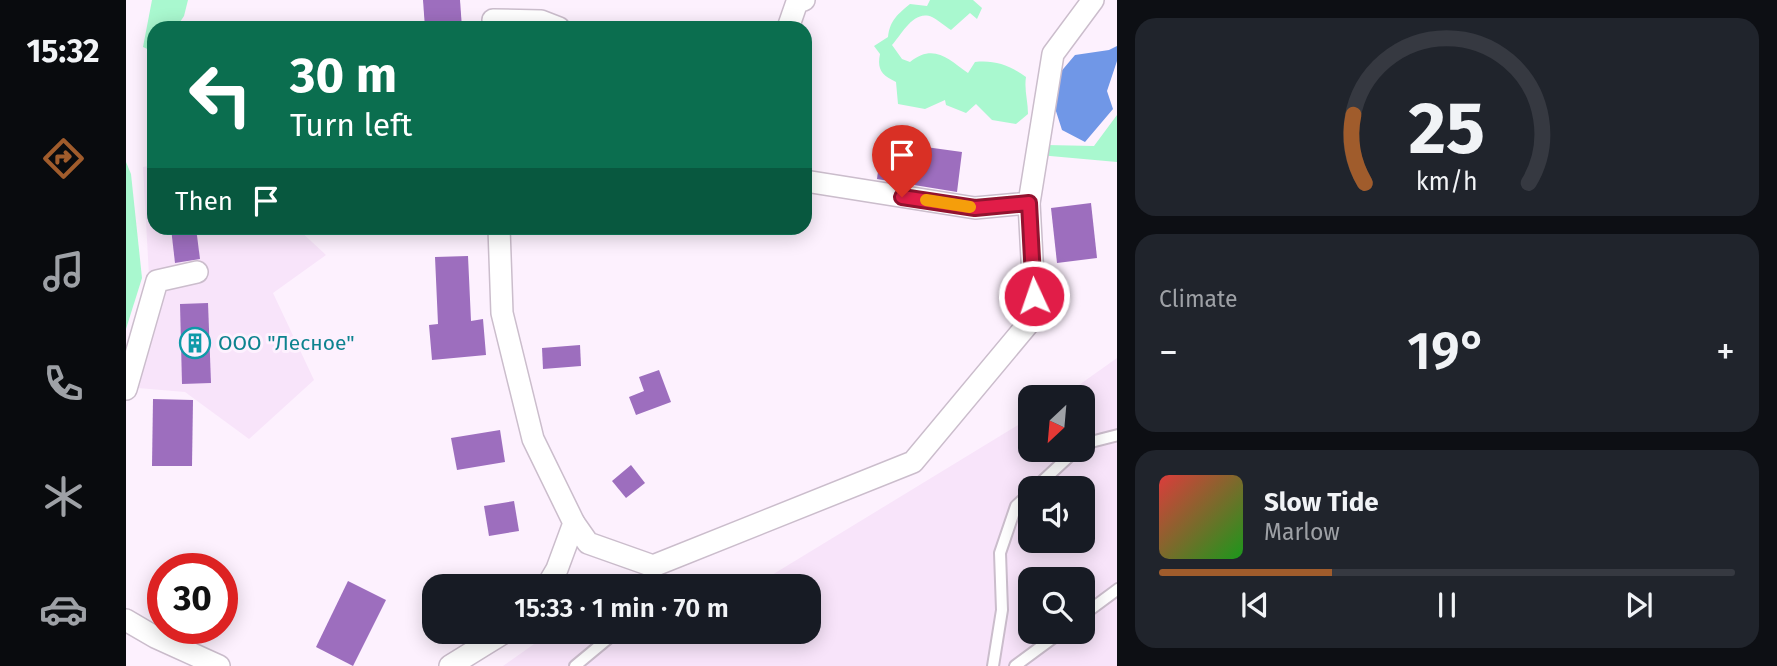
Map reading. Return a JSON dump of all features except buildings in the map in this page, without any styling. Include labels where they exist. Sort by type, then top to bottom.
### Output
[{"type":"street","points":[[790,21],[797,2],[804,0]]},
{"type":"street","points":[[499,235],[502,313],[533,439],[574,523],[588,542],[653,566],[913,462],[1038,312],[1034,296],[1029,203],[1053,54],[1093,0]]},
{"type":"street","points":[[492,16],[541,21]]},
{"type":"street","points":[[812,182],[975,208],[1029,203]]},
{"type":"street","points":[[126,389],[157,281],[197,272]]},
{"type":"street","points":[[554,574],[574,523]]},
{"type":"street","points":[[126,620],[155,637],[219,666]]},
{"type":"street","points":[[450,666],[486,644]]},
{"type":"lane","points":[[1096,440],[1117,435]]},
{"type":"lane","points":[[1048,476],[1063,462]]},
{"type":"lane","points":[[993,666],[1002,610],[1000,553],[1018,505]]},
{"type":"lane","points":[[1095,606],[1117,589]]},
{"type":"lane","points":[[575,666],[602,644]]},
{"type":"lane","points":[[1016,666],[1045,644]]},
{"type":"shaded area","name":"ООО \"Лесное\"","points":[[147,166],[147,235],[305,235],[326,255],[273,293],[314,380],[249,439],[185,392],[126,387],[149,276],[143,167]]},
{"type":"shaded area","points":[[1117,358],[1117,666],[503,666],[534,644],[821,644],[821,574],[774,574],[1018,425],[1018,462],[1096,462],[1096,385],[1079,385]]},
{"type":"green space","points":[[152,0],[188,0],[181,21],[148,21]]},
{"type":"green space","points":[[930,0],[973,0],[982,8],[977,19],[970,13],[951,30],[932,17],[920,16],[909,24],[892,45],[902,59],[910,62],[919,56],[934,53],[947,58],[968,73],[975,62],[989,62],[1008,66],[1020,73],[1026,77],[1028,114],[1016,124],[992,120],[976,104],[966,113],[946,105],[945,100],[925,109],[898,104],[896,82],[881,71],[880,54],[874,46],[888,37],[898,14],[910,4],[927,6]]},
{"type":"green space","points":[[147,26],[147,49],[143,47]]},
{"type":"green space","points":[[1117,115],[1117,162],[1039,155],[1047,145],[1094,146]]},
{"type":"green space","points":[[126,162],[131,174],[142,278],[126,329]]},
{"type":"water","points":[[1117,46],[1117,61],[1107,91],[1113,109],[1085,142],[1062,130],[1054,105],[1053,81],[1075,55],[1109,50]]},
{"type":"slow traffic","points":[[926,200],[970,207]]},
{"type":"place","name":"ООО \"Лесное\"","points":[[195,343]]},
{"type":"route","points":[[902,197],[975,208],[1029,203],[1034,296]]}]
